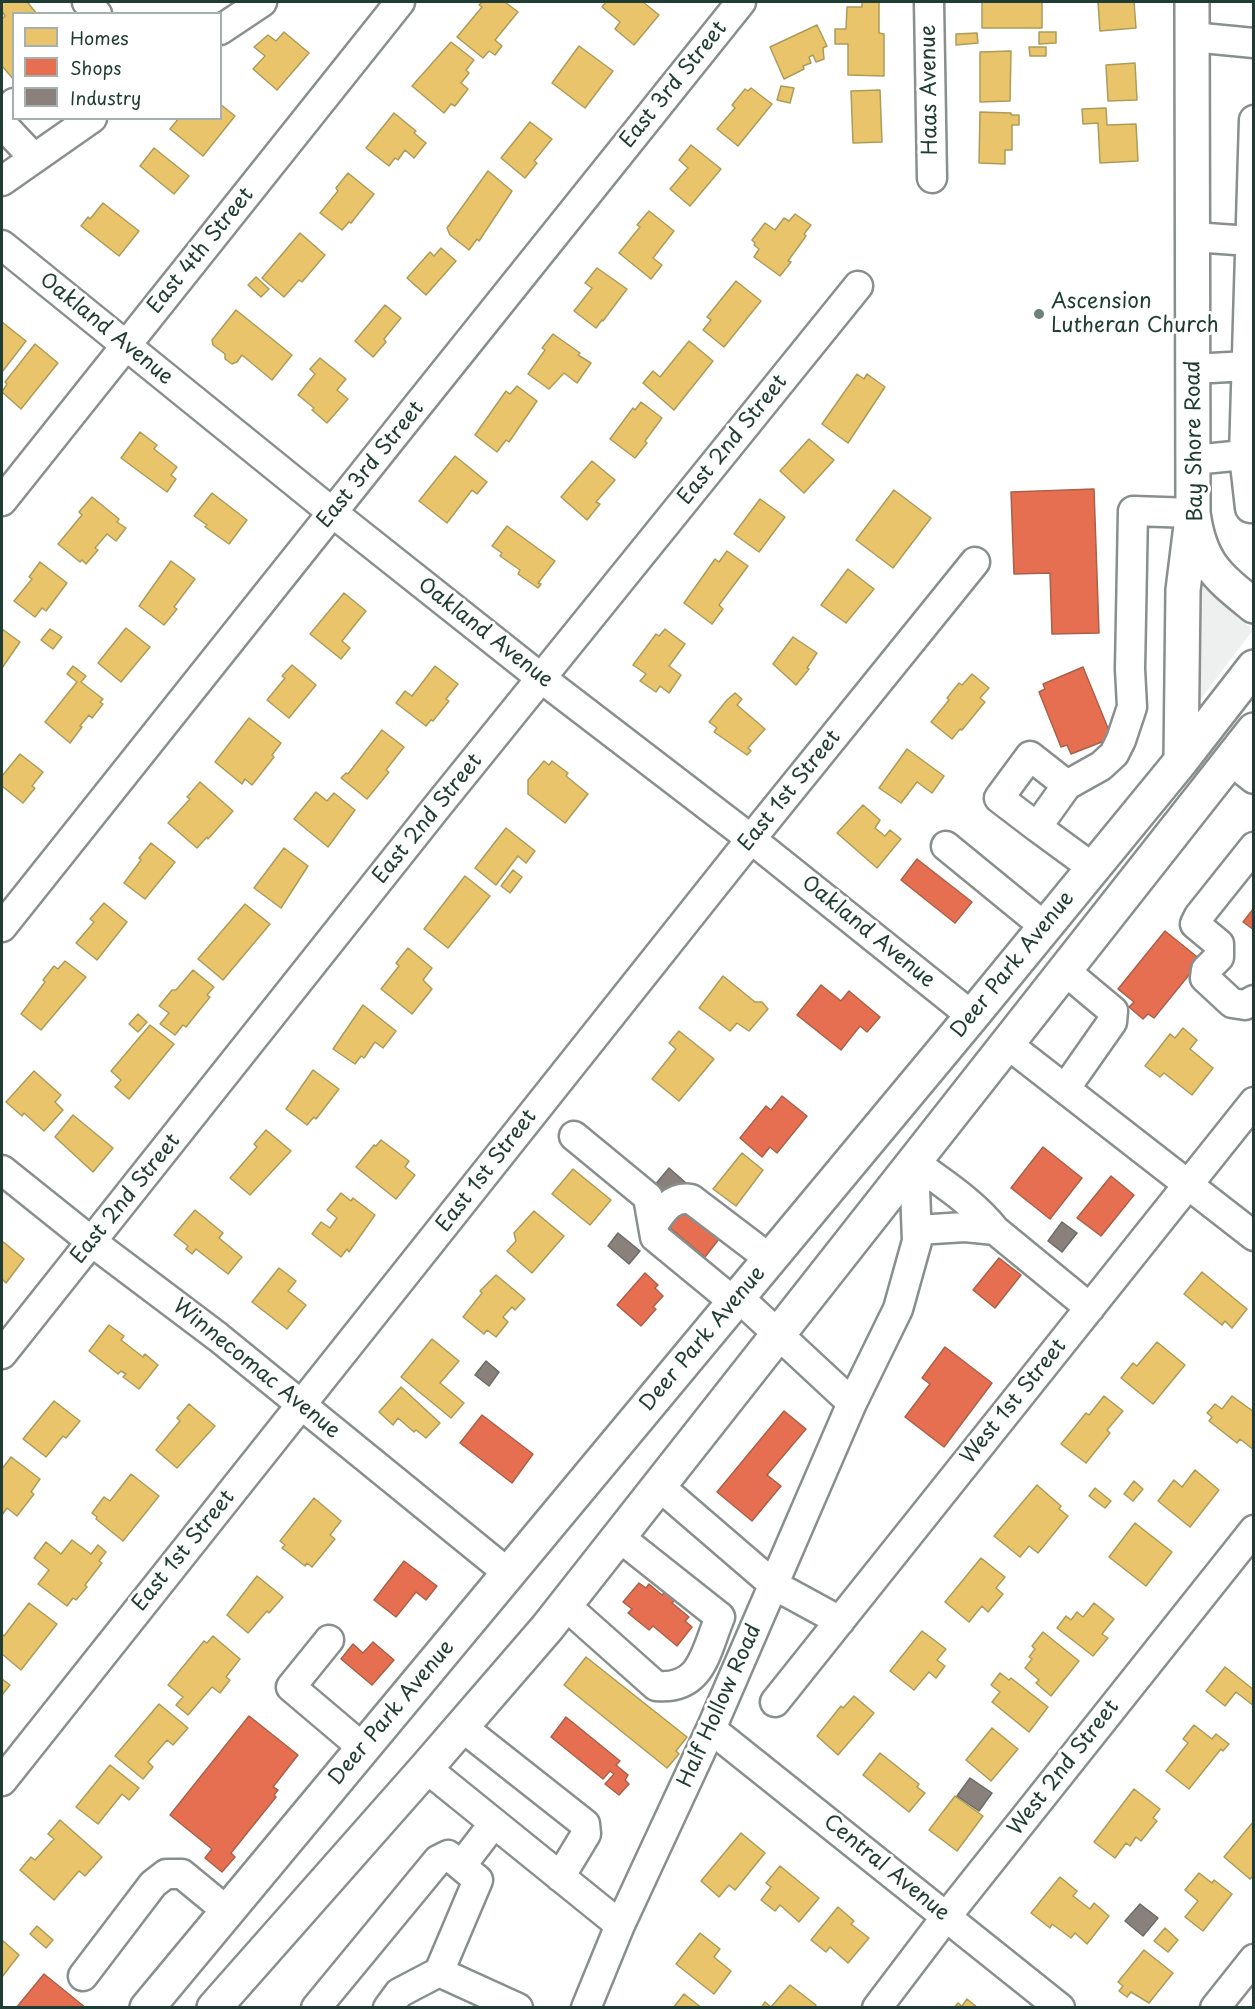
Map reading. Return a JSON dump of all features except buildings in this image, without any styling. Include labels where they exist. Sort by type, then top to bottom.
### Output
[{"type":"main road","name":"Bay Shore Road","points":[[1192,2],[1193,513],[1198,541],[1207,562],[1223,581],[1254,606]]},
{"type":"main road","points":[[1181,760],[1183,590],[1193,513]]},
{"type":"main road","name":"Deer Park Avenue","points":[[147,2007],[972,1016],[1254,667]]},
{"type":"main road","name":"Deer Park Avenue","points":[[214,2007],[462,1727],[565,1605],[1064,970],[1242,769],[1254,730]]},
{"type":"street","points":[[222,29],[262,2]]},
{"type":"street","name":"East 4th Street","points":[[2,501],[400,2]]},
{"type":"street","name":"East 3rd Street","points":[[2,927],[259,602],[333,513],[741,2]]},
{"type":"street","name":"Haas Avenue","points":[[928,2],[932,178]]},
{"type":"street","points":[[1192,37],[1254,43]]},
{"type":"street","points":[[2,181],[89,120]]},
{"type":"street","points":[[1250,508],[1244,455],[1249,382],[1254,120]]},
{"type":"street","points":[[2,124],[34,158]]},
{"type":"street","points":[[1193,237],[1250,241]]},
{"type":"street","name":"Oakland Avenue","points":[[2,245],[333,513],[541,678],[751,838],[972,1016]]},
{"type":"street","name":"East 2nd Street","points":[[2,1354],[541,678],[858,286]]},
{"type":"street","points":[[1193,369],[1249,382]]},
{"type":"street","points":[[1193,460],[1244,455]]},
{"type":"street","points":[[1037,826],[1067,785],[1101,766],[1113,754],[1121,740],[1132,707],[1130,669],[1133,511],[1193,513]]},
{"type":"street","name":"East 1st Street","points":[[2,1781],[751,838],[975,562]]},
{"type":"street","points":[[1067,785],[1030,756],[999,798],[1093,868]]},
{"type":"street","points":[[946,846],[1045,927]]},
{"type":"street","points":[[1254,847],[1195,924],[1219,944],[1218,957],[1206,970],[1205,978],[1232,1003],[1245,1005],[1254,1000]]},
{"type":"street","points":[[1064,970],[1113,1011],[1112,1022],[1065,1089]]},
{"type":"street","points":[[1006,1043],[1254,1236]]},
{"type":"street","name":"West 1st Street","points":[[775,1702],[1254,1102]]},
{"type":"street","points":[[574,1136],[648,1197],[655,1237],[779,1334],[852,1403]]},
{"type":"street","points":[[914,1162],[966,1201],[987,1220],[994,1230],[1090,1308]]},
{"type":"street","name":"Half Hollow Road","points":[[586,2007],[620,1925],[711,1729],[852,1403],[898,1309],[917,1241],[914,1162]]},
{"type":"street","name":"Winnecomac Avenue","points":[[2,1170],[92,1242],[218,1337],[508,1573]]},
{"type":"street","points":[[653,1225],[662,1211],[673,1202],[682,1198],[691,1199],[770,1259]]},
{"type":"street","points":[[917,1230],[965,1227],[994,1230]]},
{"type":"street","points":[[659,1486],[774,1585],[840,1621]]},
{"type":"street","name":"West 2nd Street","points":[[877,2007],[1254,1530]]},
{"type":"street","points":[[618,1537],[750,1639]]},
{"type":"street","points":[[632,1666],[665,1673],[678,1671],[686,1665],[691,1656],[702,1627],[699,1617],[692,1610],[651,1576],[646,1559]]},
{"type":"street","points":[[565,1605],[656,1686],[672,1688],[697,1673],[720,1617]]},
{"type":"street","points":[[329,1640],[291,1687],[363,1748]]},
{"type":"street","points":[[462,1727],[585,1824],[586,1834],[560,1877]]},
{"type":"street","name":"Central Avenue","points":[[711,1729],[1060,2007]]},
{"type":"street","points":[[426,1768],[620,1925]]},
{"type":"street","points":[[461,1866],[494,1823]]},
{"type":"street","points":[[316,2007],[438,1860],[448,1856],[478,1880],[439,1972],[399,1993],[388,2007]]},
{"type":"street","points":[[83,1976],[153,1884],[166,1874],[182,1874],[226,1911]]},
{"type":"street","points":[[1215,2007],[1254,1959]]},
{"type":"street","points":[[439,1972],[518,2007]]},
{"type":"shaded area","points":[[1197,580],[1253,630],[1196,705]]},
{"type":"place","name":"Ascension Lutheran Church","points":[[1039,314]]}]
